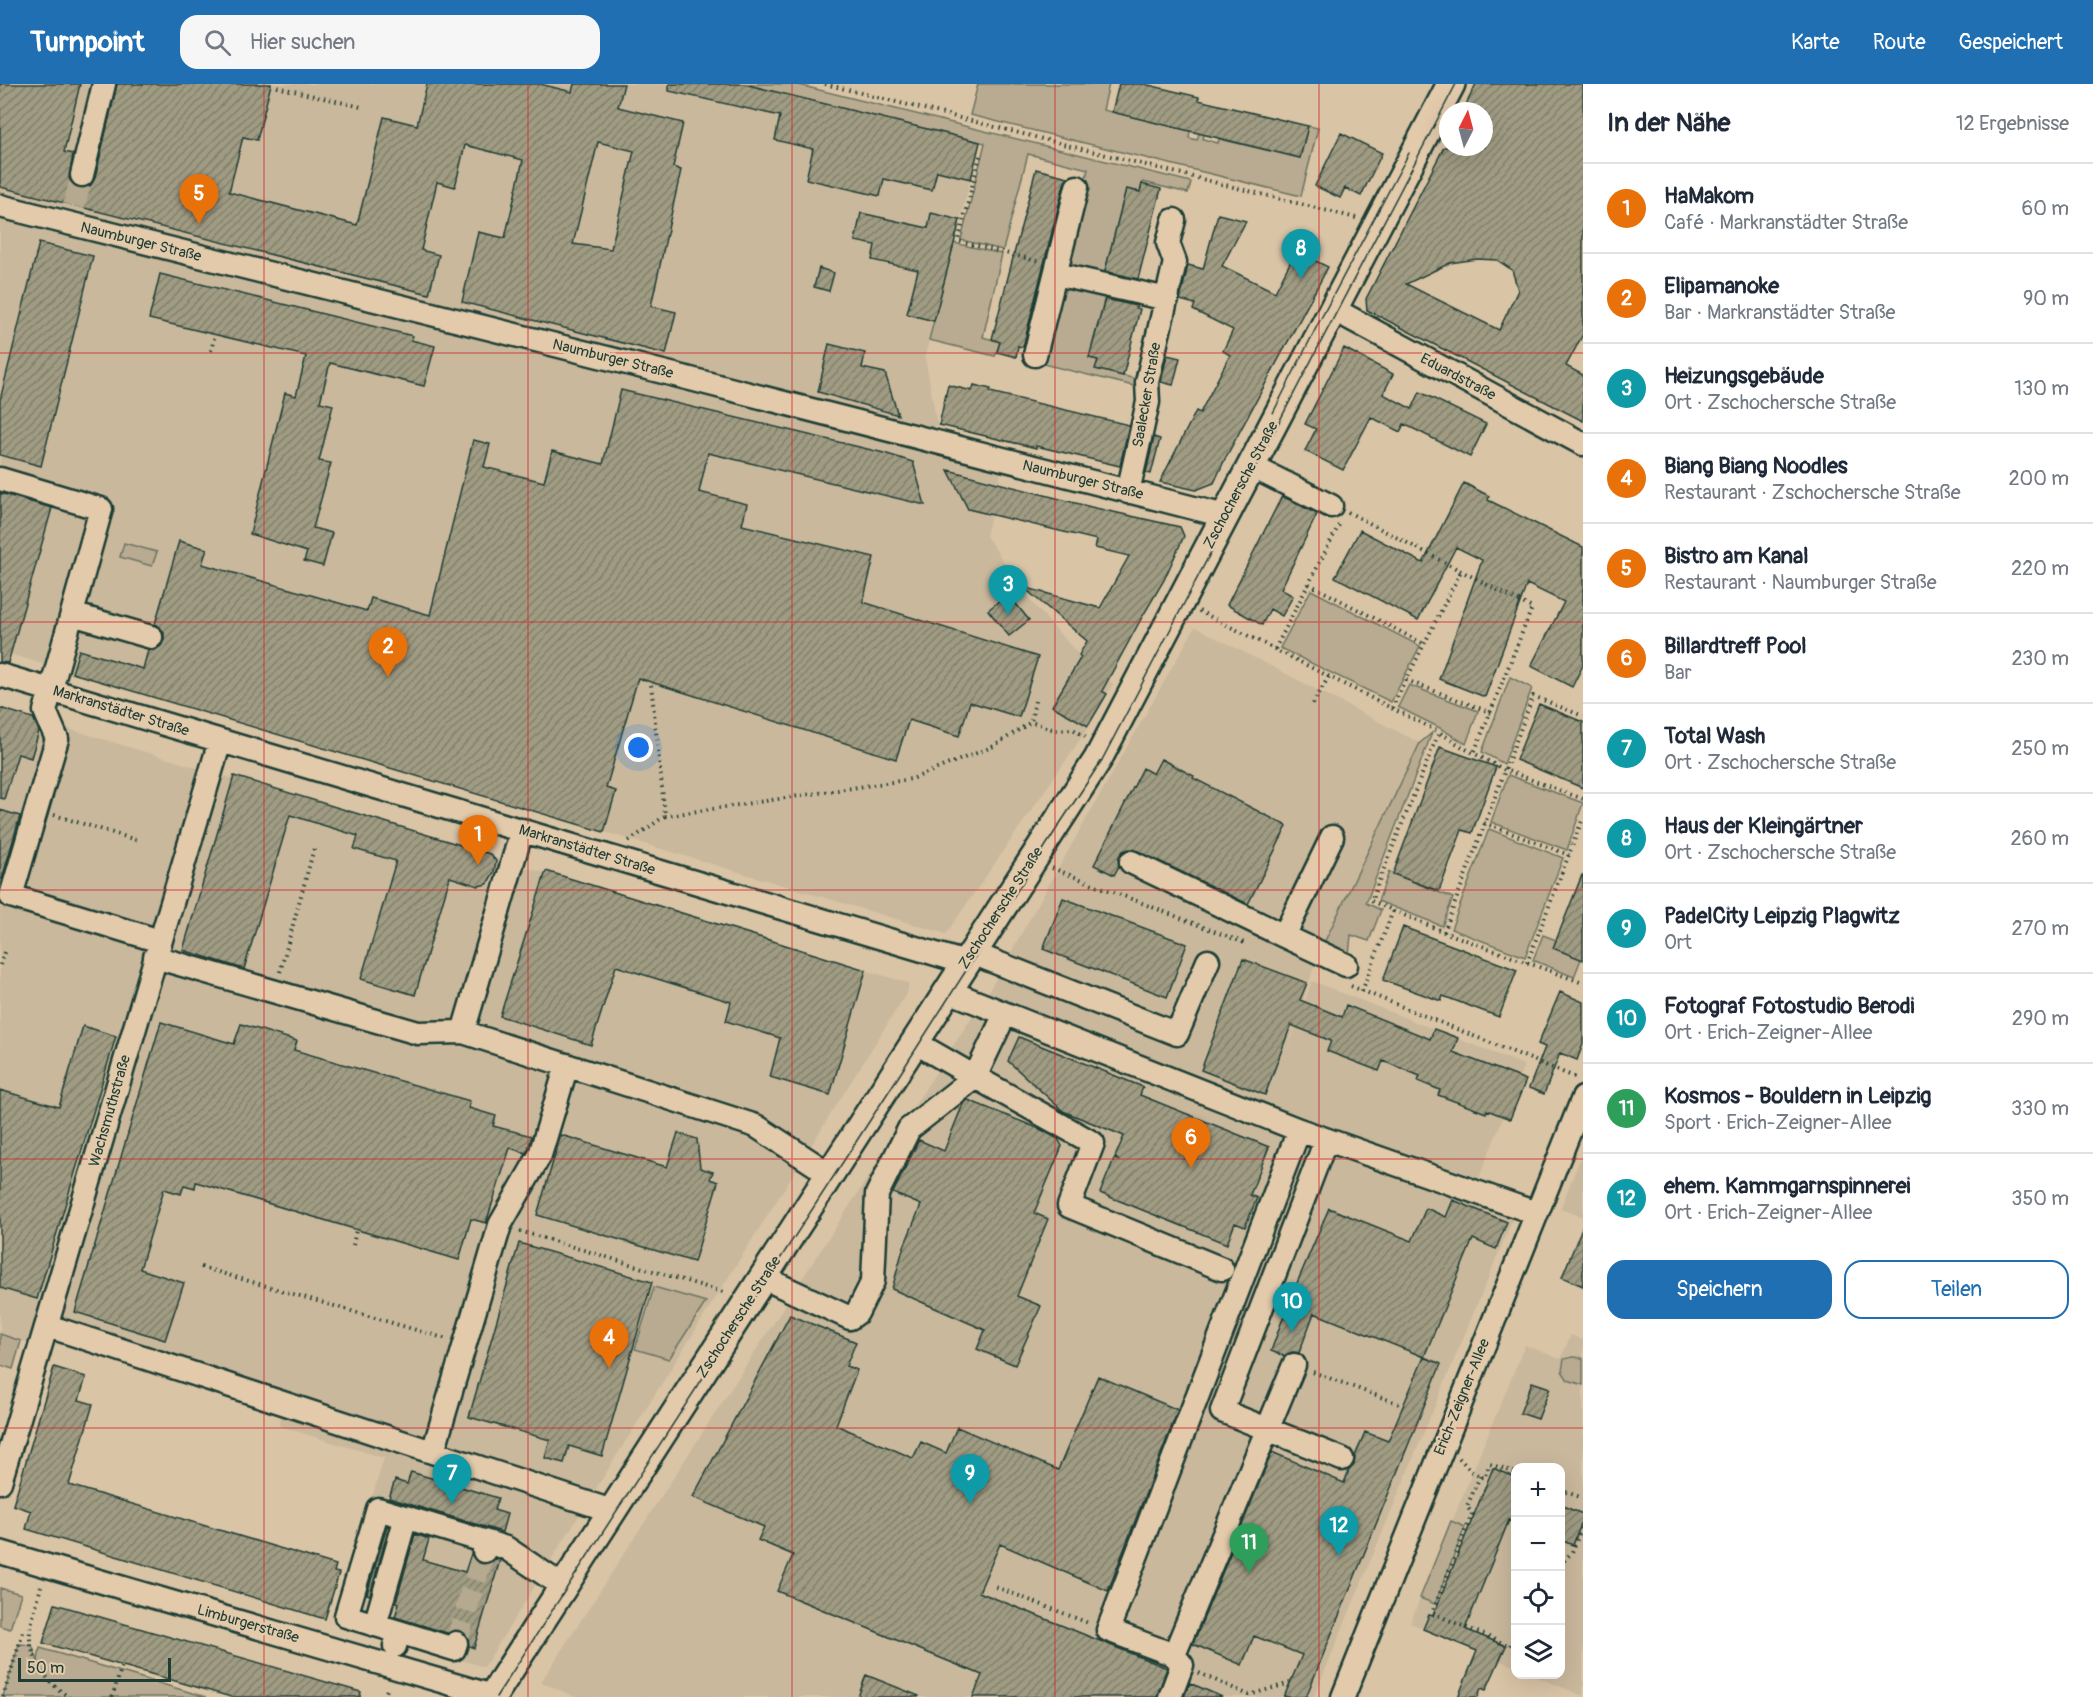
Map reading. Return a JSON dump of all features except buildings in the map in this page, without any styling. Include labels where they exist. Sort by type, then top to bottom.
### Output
[{"type":"main road","name":"Zschochersche Straße","points":[[494,1696],[1104,748],[1451,84]]},
{"type":"street","points":[[82,175],[104,84]]},
{"type":"street","points":[[1035,355],[1077,187]]},
{"type":"street","name":"Naumburger Straße","points":[[0,206],[72,215],[675,375],[1225,516]]},
{"type":"street","name":"Saalecker Straße","points":[[1128,492],[1148,402],[1147,382],[1175,262],[1168,243],[1174,220]]},
{"type":"street","points":[[1057,270],[1167,299]]},
{"type":"street","name":"Eduardstraße","points":[[1333,309],[1583,444]]},
{"type":"street","points":[[1251,465],[1339,508]]},
{"type":"street","points":[[0,479],[101,509],[45,711],[57,739],[11,896],[275,992],[418,1033],[463,1032],[756,1126],[831,1174]]},
{"type":"street","points":[[72,614],[151,638]]},
{"type":"street","name":"Markranstädter Straße","points":[[0,675],[607,856],[969,958],[1177,1034],[1208,961]]},
{"type":"street","name":"Wachsmuthstraße","points":[[0,1482],[220,741]]},
{"type":"street","points":[[463,1032],[522,831]]},
{"type":"street","points":[[1284,936],[1332,837]]},
{"type":"street","points":[[1131,862],[1346,965]]},
{"type":"street","points":[[948,991],[1299,1130],[1536,1213]]},
{"type":"street","points":[[757,1289],[850,1318],[857,1313],[873,1281],[877,1194],[909,1129],[975,1077],[1005,1014]]},
{"type":"street","points":[[916,1043],[1093,1143],[1069,1206],[1222,1269]]},
{"type":"street","points":[[433,1452],[500,1225],[540,1155],[567,1065]]},
{"type":"street","name":"Erich-Zeigner-Allee","points":[[1343,1697],[1536,1213],[1577,1130],[1583,1098]]},
{"type":"street","points":[[1178,1660],[1108,1630],[1299,1130]]},
{"type":"street","points":[[1326,1140],[1222,1411],[1342,1459]]},
{"type":"street","points":[[48,1326],[612,1511]]},
{"type":"street","points":[[1170,1697],[1178,1660],[1267,1428],[1294,1365]]},
{"type":"street","points":[[456,1643],[454,1649],[346,1616],[378,1509],[486,1546],[506,1548],[564,1587]]},
{"type":"street","points":[[375,1625],[406,1517]]},
{"type":"street","name":"Limburgerstraße","points":[[0,1552],[494,1696]]},
{"type":"street","points":[[389,1665],[399,1632]]},
{"type":"path","points":[[825,84],[1346,214]]},
{"type":"path","points":[[277,87],[361,107]]},
{"type":"path","points":[[980,156],[958,241],[1057,270]]},
{"type":"path","points":[[211,351],[215,335]]},
{"type":"path","points":[[1275,650],[1309,584],[1339,508],[1532,608],[1492,713],[1474,753]]},
{"type":"path","points":[[1392,708],[1461,571]]},
{"type":"path","points":[[1309,584],[1424,644]]},
{"type":"path","points":[[1180,602],[1439,732],[1505,770],[1583,799]]},
{"type":"path","points":[[1313,704],[1329,676]]},
{"type":"path","points":[[1406,680],[1492,713]]},
{"type":"path","points":[[651,684],[665,816]]},
{"type":"path","points":[[1444,932],[1533,696],[1583,716]]},
{"type":"path","points":[[607,856],[665,816],[912,779],[994,746],[1031,722],[1035,701]]},
{"type":"path","points":[[1031,722],[1055,730],[1073,729],[1082,735]]},
{"type":"path","points":[[1439,732],[1371,901],[1444,932],[1583,983]]},
{"type":"path","points":[[36,810],[136,840]]},
{"type":"path","points":[[1527,963],[1583,818]]},
{"type":"path","points":[[1484,823],[1569,855]]},
{"type":"path","points":[[275,992],[315,845]]},
{"type":"path","points":[[1032,860],[1255,947]]},
{"type":"path","points":[[1394,911],[1362,990],[1583,1080]]},
{"type":"path","points":[[0,965],[5,949]]},
{"type":"path","points":[[500,1225],[757,1289]]},
{"type":"path","points":[[353,1245],[356,1230]]},
{"type":"path","points":[[201,1267],[465,1345]]},
{"type":"path","points":[[1294,1365],[1402,1406]]},
{"type":"path","points":[[1472,1472],[1484,1478],[1490,1464],[1511,1472]]},
{"type":"path","points":[[1479,1476],[1467,1506],[1472,1514],[1432,1613],[1510,1646],[1511,1643]]},
{"type":"path","points":[[1565,1492],[1583,1498]]},
{"type":"path","points":[[1565,1560],[1572,1552],[1583,1525]]},
{"type":"path","points":[[46,1565],[30,1633],[32,1645],[38,1663],[48,1679],[69,1697]]},
{"type":"path","points":[[996,1587],[1108,1630]]},
{"type":"path","points":[[3,1697],[23,1632]]},
{"type":"path","points":[[1178,1660],[1249,1695],[1290,1683]]},
{"type":"path","points":[[112,1697],[123,1666]]},
{"type":"shaded area","points":[[0,84],[744,84],[980,142],[925,356],[937,425],[924,439],[1004,460],[986,536],[1034,605],[1079,655],[1113,684],[1086,731],[946,934],[0,651]]},
{"type":"shaded area","points":[[744,84],[795,84],[1191,182],[1188,193],[1143,182],[1140,192],[1126,189],[1104,276],[1077,269],[1068,258],[1088,169],[1028,154],[1003,250],[961,240],[985,143]]},
{"type":"shaded area","points":[[978,84],[1109,84],[1103,110],[1190,131],[1189,138],[1197,140],[1203,120],[1207,121],[1203,139],[1218,143],[1219,139],[1300,158],[1308,126],[1318,128],[1301,196],[970,115]]},
{"type":"shaded area","points":[[954,243],[1002,254],[983,337],[1000,342],[995,356],[929,340]]},
{"type":"shaded area","points":[[1064,286],[1119,296],[1117,303],[1104,300],[1089,358],[1098,360],[1096,369],[1140,380],[1138,387],[1039,363],[1056,294]]},
{"type":"shaded area","points":[[124,543],[157,552],[152,566],[120,557]]},
{"type":"shaded area","points":[[1311,590],[1420,646],[1391,702],[1280,648]]},
{"type":"shaded area","points":[[1195,627],[1420,743],[1315,964],[1284,1059],[1312,981],[1524,1065],[1479,1178],[1523,1194],[1314,1697],[575,1697],[541,1682],[990,989]]},
{"type":"shaded area","points":[[1510,677],[1532,688],[1504,764],[1482,752]]},
{"type":"shaded area","points":[[1409,685],[1478,711],[1466,744],[1398,707]]},
{"type":"shaded area","points":[[0,708],[908,983],[908,991],[484,1667],[335,1622],[384,1458],[279,1426],[282,1412],[60,1345],[21,1341],[0,1334]]},
{"type":"shaded area","points":[[1432,733],[1366,903],[1381,910],[1369,941],[1351,935],[1349,955],[1324,943],[1420,743]]},
{"type":"shaded area","points":[[1508,775],[1583,803],[1567,850],[1491,822]]},
{"type":"shaded area","points":[[1489,829],[1563,858],[1525,957],[1451,929]]},
{"type":"shaded area","points":[[1389,872],[1453,898],[1442,926],[1378,901]]},
{"type":"shaded area","points":[[1543,935],[1556,940],[1553,948],[1581,959],[1574,977],[1533,960]]},
{"type":"shaded area","points":[[1583,1152],[1583,1217],[1560,1209]]},
{"type":"shaded area","points":[[654,1287],[706,1302],[669,1359],[635,1349]]},
{"type":"shaded area","points":[[0,1334],[21,1341],[13,1369],[0,1365]]},
{"type":"shaded area","points":[[1571,1335],[1583,1340],[1583,1696],[1543,1679],[1565,1679],[1565,1463],[1511,1463],[1511,1665],[1410,1623],[1525,1345],[1560,1359]]},
{"type":"shaded area","points":[[1583,1358],[1583,1385],[1568,1380],[1562,1371],[1564,1359]]},
{"type":"shaded area","points":[[1451,1521],[1465,1527],[1435,1604],[1420,1598]]},
{"type":"shaded area","points":[[0,1588],[21,1594],[10,1629],[0,1626]]},
{"type":"shaded area","points":[[19,1644],[32,1645],[38,1661],[40,1648],[206,1697],[3,1697]]},
{"type":"tunnel","points":[[74,206],[82,175]]},
{"type":"tunnel","points":[[456,1643],[484,1551]]},
{"type":"tram line","points":[[496,1697],[1102,760],[1456,84]]},
{"type":"tram line","points":[[1273,413],[1409,153]]},
{"type":"place","name":"Bistro am Kanal","points":[[199,224]]},
{"type":"place","name":"Haus der Kleingärtner","points":[[1301,279]]},
{"type":"place","name":"Heizungsgebäude","points":[[1008,615]]},
{"type":"place","name":"Elipamanoke","points":[[388,677]]},
{"type":"place","name":"HaMakom","points":[[478,865]]},
{"type":"place","name":"Billardtreff Pool","points":[[1191,1168]]},
{"type":"place","name":"Fotograf Fotostudio Berodi","points":[[1292,1332]]},
{"type":"place","name":"Biang Biang Noodles","points":[[609,1368]]},
{"type":"place","name":"Total Wash","points":[[452,1504]]},
{"type":"place","name":"PadelCity Leipzig Plagwitz","points":[[970,1504]]},
{"type":"place","name":"ehem. Kammgarnspinnerei","points":[[1339,1556]]},
{"type":"place","name":"Kosmos - Bouldern in Leipzig","points":[[1249,1573]]}]
